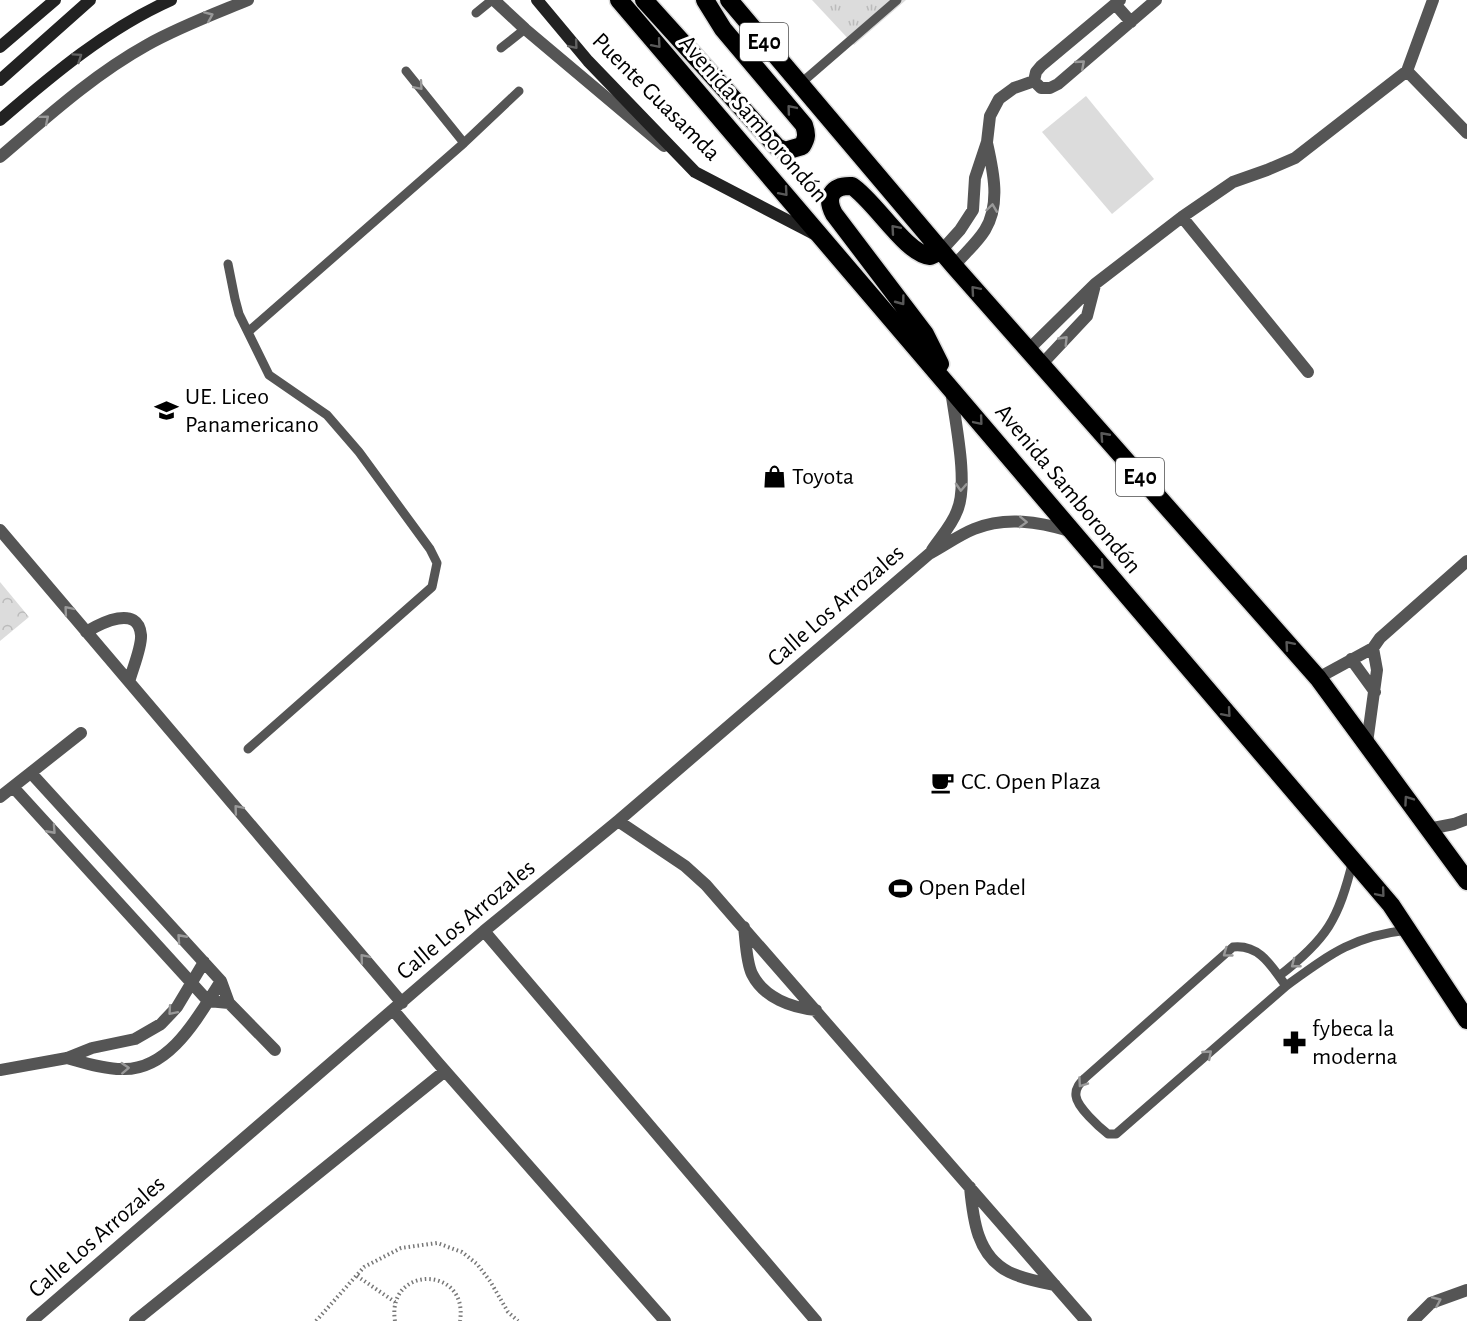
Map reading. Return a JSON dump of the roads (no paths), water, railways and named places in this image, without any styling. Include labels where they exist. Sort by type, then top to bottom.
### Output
[{"type":"highway","name":"Avenida Samborondón","points":[[619,0],[1391,905],[1467,1020]]},
{"type":"highway","points":[[644,0],[777,147],[785,151],[795,150],[802,146],[807,132],[804,125],[723,29],[705,0]]},
{"type":"highway","name":"E40","points":[[729,0],[954,266],[1318,678],[1467,880]]},
{"type":"highway","points":[[941,251],[930,256],[918,253],[881,212],[852,186],[837,188],[831,194],[829,200],[834,214],[925,334],[951,388]]},
{"type":"main road","points":[[0,47],[55,0]]},
{"type":"main road","points":[[0,80],[90,0]]},
{"type":"main road","points":[[0,120],[54,73],[146,11],[171,0]]},
{"type":"main road","name":"Puente Guasamda","points":[[537,0],[588,61],[695,172],[824,239]]},
{"type":"street","points":[[0,157],[81,88],[114,65],[147,45],[248,0]]},
{"type":"street","points":[[493,0],[695,172]]},
{"type":"street","points":[[1034,81],[1041,88],[1050,88],[1058,84],[1156,0]]},
{"type":"street","points":[[1028,350],[1095,284],[1182,217],[1233,182],[1267,171],[1294,158],[1407,71],[1433,0]]},
{"type":"street","points":[[1034,81],[1036,72],[1041,66],[1117,2],[1131,22]]},
{"type":"street","points":[[1407,71],[1467,133]]},
{"type":"street","points":[[941,251],[960,230],[973,210],[975,178],[987,142],[990,116],[999,99],[1014,88],[1034,81]]},
{"type":"street","points":[[954,266],[985,230],[991,216],[995,179],[987,142]]},
{"type":"street","points":[[1182,217],[1308,372]]},
{"type":"street","points":[[1041,364],[1087,316],[1095,284]]},
{"type":"street","name":"Calle Los Arrozales","points":[[929,554],[958,511],[962,493],[962,475],[951,388]]},
{"type":"street","name":"Calle Los Arrozales","points":[[32,1321],[484,931],[618,821],[929,554],[974,529],[991,524],[1016,521],[1041,523],[1070,531]]},
{"type":"street","points":[[0,530],[398,1006],[445,1071],[665,1321]]},
{"type":"street","points":[[1318,678],[1372,648],[1380,638],[1467,561]]},
{"type":"street","points":[[86,632],[103,622],[117,618],[131,620],[138,626],[141,637],[129,682]]},
{"type":"street","points":[[1367,743],[1377,670],[1372,648]]},
{"type":"street","points":[[1351,659],[1375,692]]},
{"type":"street","points":[[0,797],[81,733]]},
{"type":"street","points":[[31,772],[221,981],[229,1004],[275,1050]]},
{"type":"street","points":[[13,787],[208,1001],[229,1004]]},
{"type":"street","points":[[1428,829],[1467,819]]},
{"type":"street","points":[[618,821],[685,866],[706,885],[1086,1321]]},
{"type":"street","points":[[106,889],[122,873]]},
{"type":"street","points":[[743,926],[752,974],[761,987],[780,1001],[799,1009],[816,1010]]},
{"type":"street","points":[[484,931],[816,1321]]},
{"type":"street","points":[[0,1070],[68,1058],[92,1048],[135,1039],[161,1024],[177,1007],[204,962]]},
{"type":"street","points":[[68,1058],[120,1070],[135,1068],[163,1056],[189,1030],[221,981]]},
{"type":"street","points":[[135,1321],[445,1071]]},
{"type":"street","points":[[970,1187],[977,1234],[988,1254],[1010,1273],[1055,1285]]},
{"type":"street","points":[[1413,1321],[1431,1303],[1467,1290]]},
{"type":"lane","points":[[476,14],[493,0]]},
{"type":"lane","points":[[800,84],[897,0]]},
{"type":"lane","points":[[501,48],[525,29]]},
{"type":"lane","points":[[406,71],[464,143]]},
{"type":"lane","points":[[248,332],[464,143],[519,91]]},
{"type":"lane","points":[[228,264],[235,300],[269,375],[327,415],[359,452],[430,549],[437,563],[432,587],[248,749]]},
{"type":"lane","points":[[1279,976],[1306,955],[1321,939],[1345,893],[1353,860]]},
{"type":"lane","points":[[1286,986],[1260,952],[1245,946],[1233,947],[1077,1086],[1076,1095],[1079,1103],[1108,1134],[1116,1134],[1286,986],[1332,953],[1381,933],[1408,930]]},
{"type":"lane","points":[[1321,939],[1332,953]]},
{"type":"place","name":"UE. Liceo Panamericano","points":[[167,411]]},
{"type":"place","name":"Toyota","points":[[774,477]]},
{"type":"place","name":"CC. Open Plaza","points":[[943,782]]},
{"type":"place","name":"Open Padel","points":[[901,888]]},
{"type":"place","name":"fybeca la moderna","points":[[1294,1043]]}]
